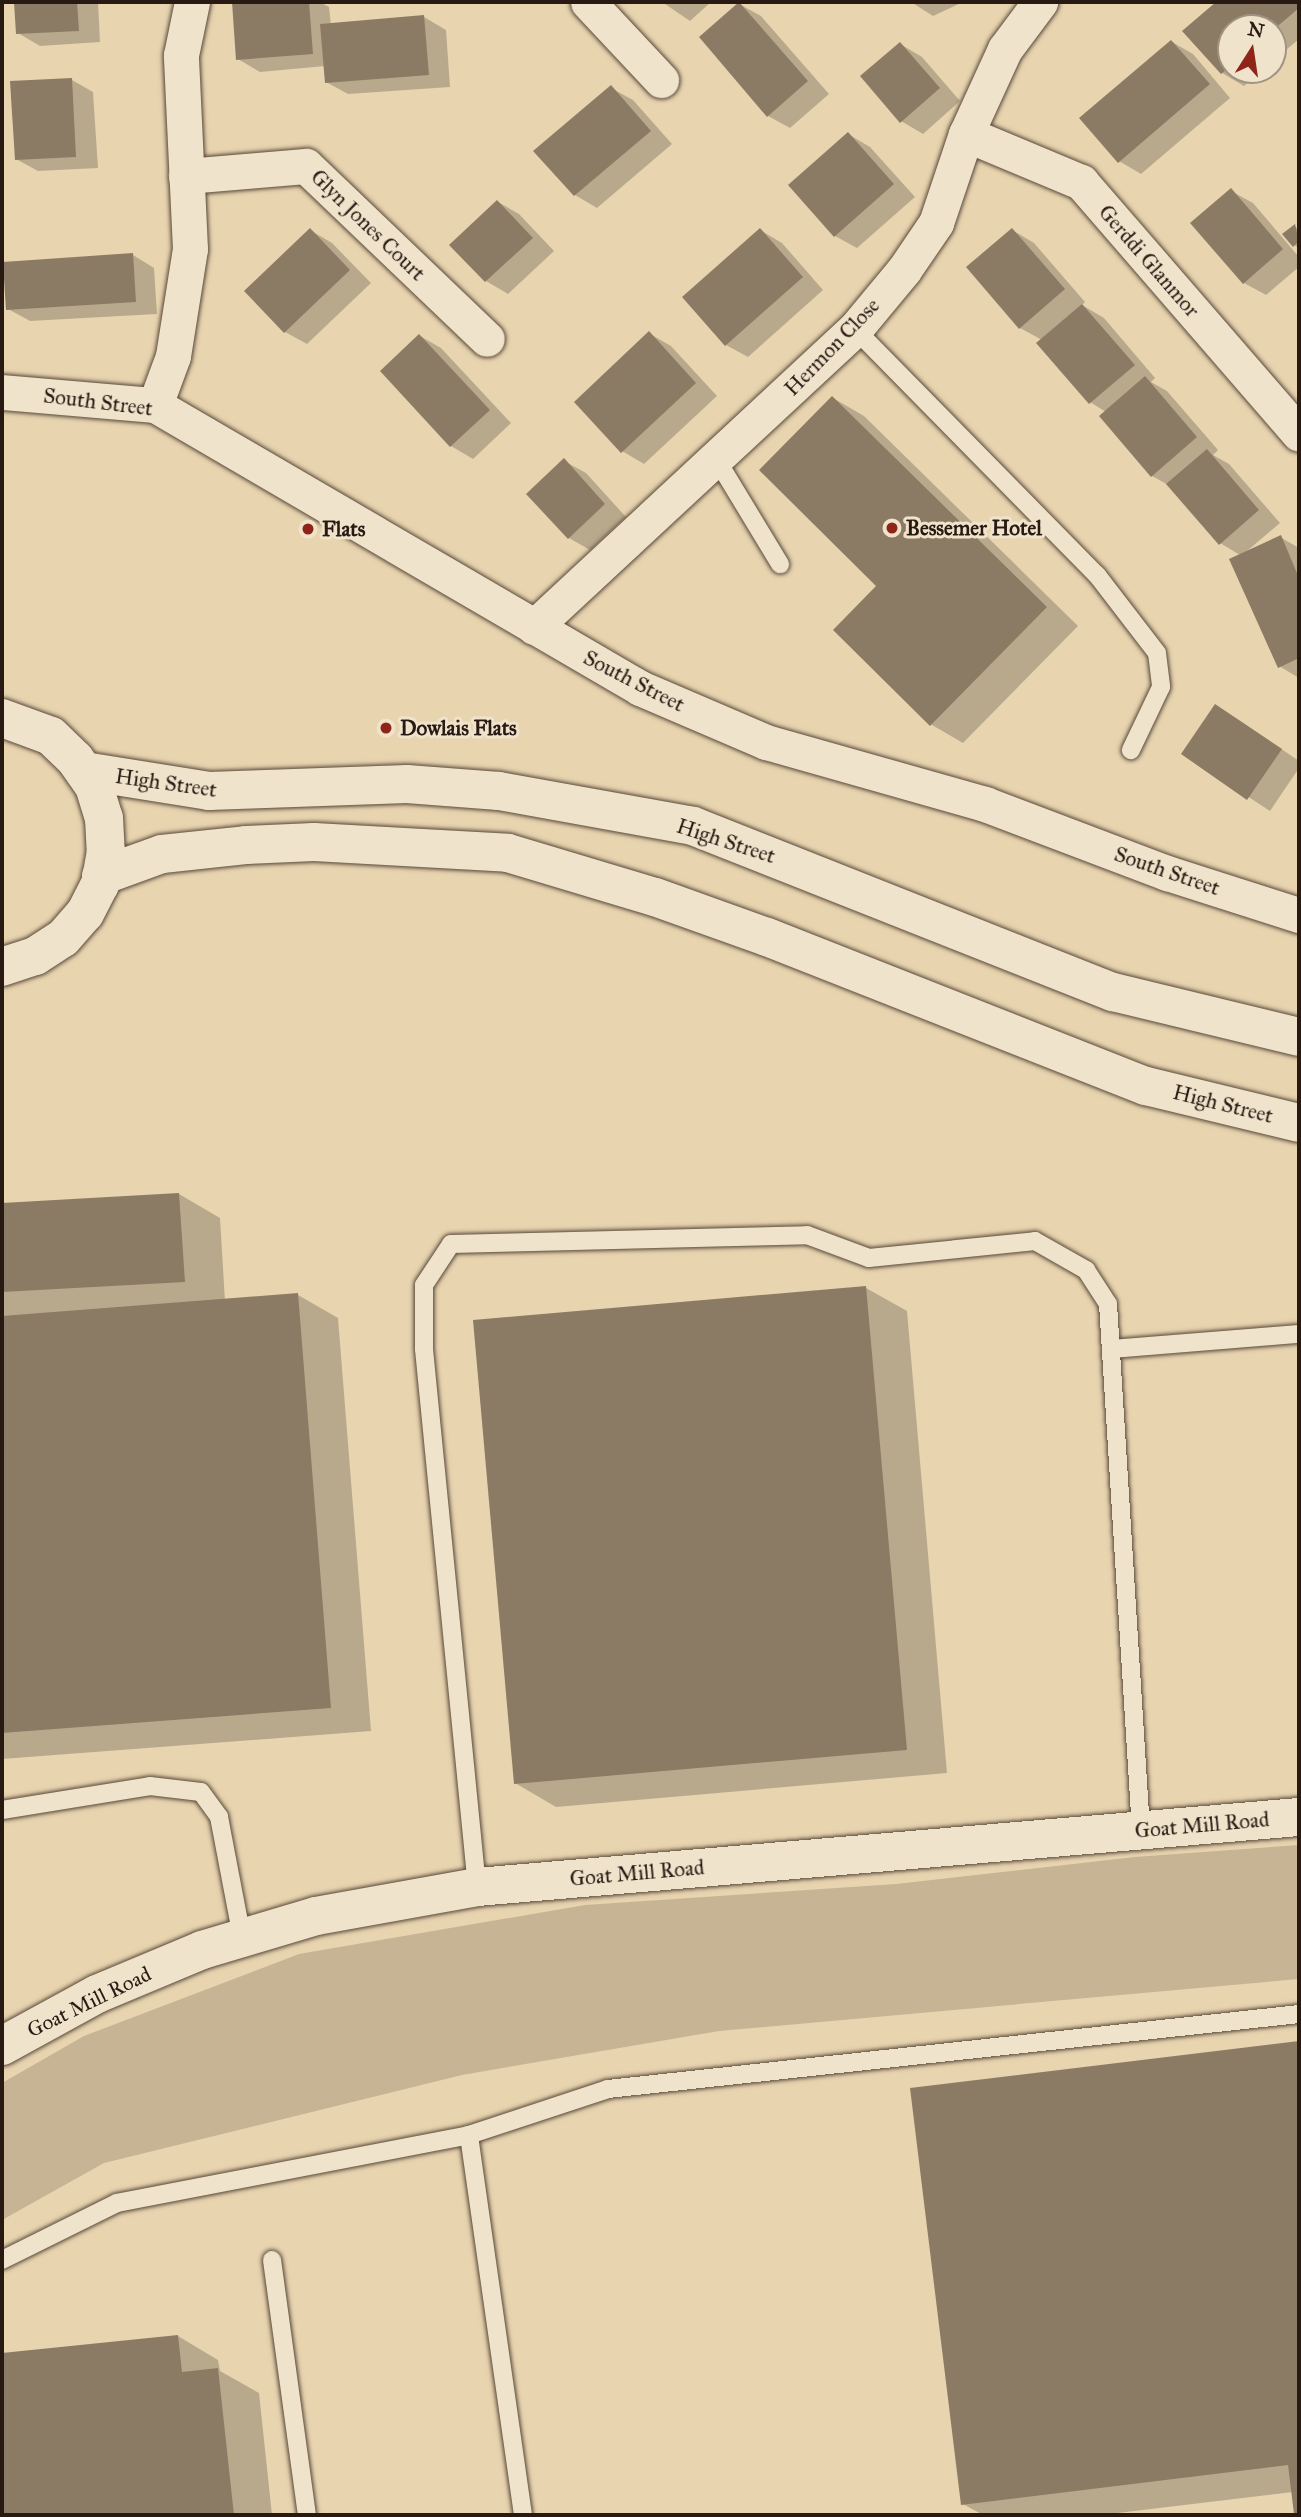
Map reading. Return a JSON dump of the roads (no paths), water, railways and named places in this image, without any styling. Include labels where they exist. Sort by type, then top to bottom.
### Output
[{"type":"street","points":[[155,405],[173,356],[190,249],[181,55],[192,2]]},
{"type":"street","points":[[588,2],[661,80]]},
{"type":"street","name":"Hermon Close","points":[[534,627],[855,329],[936,223],[966,134],[1004,49],[1040,2]]},
{"type":"street","name":"Gerddi Glanmor","points":[[966,134],[1081,182],[1299,434]]},
{"type":"street","name":"Glyn Jones Court","points":[[186,176],[306,166],[487,339]]},
{"type":"street","name":"South Street","points":[[2,392],[155,405],[640,688],[766,742],[985,804],[1167,873],[1299,915]]},
{"type":"street","points":[[2,967],[35,956],[63,938],[85,913],[101,876],[106,851],[104,818],[84,771],[51,736],[5,713]]},
{"type":"street","name":"High Street","points":[[84,771],[209,791],[407,784],[499,791],[693,826],[1113,992],[1299,1037]]},
{"type":"street","name":"High Street","points":[[101,876],[162,854],[246,845],[314,842],[508,853],[656,897],[767,937],[1146,1086],[1299,1123]]},
{"type":"street","name":"Goat Mill Road","points":[[2,2046],[97,1994],[242,1938],[316,1916],[477,1887],[1299,1817]]},
{"type":"lane","points":[[855,329],[1097,575],[1157,653],[1161,687],[1131,750]]},
{"type":"lane","points":[[716,460],[780,564]]},
{"type":"lane","points":[[477,1887],[424,1349],[424,1285],[451,1244],[807,1235],[869,1258],[1035,1241],[1086,1270],[1108,1304],[1141,1830]]},
{"type":"lane","points":[[1111,1349],[1299,1334]]},
{"type":"lane","points":[[2,1810],[150,1786],[201,1792],[219,1817],[242,1938]]},
{"type":"lane","points":[[2,2260],[117,2203],[469,2134],[608,2090],[1299,2014]]},
{"type":"lane","points":[[469,2134],[523,2515]]},
{"type":"lane","points":[[272,2260],[307,2515]]},
{"type":"place","name":"Bessemer Hotel","points":[[892,528]]},
{"type":"place","name":"Flats","points":[[308,529]]},
{"type":"place","name":"Dowlais Flats","points":[[386,728]]}]
